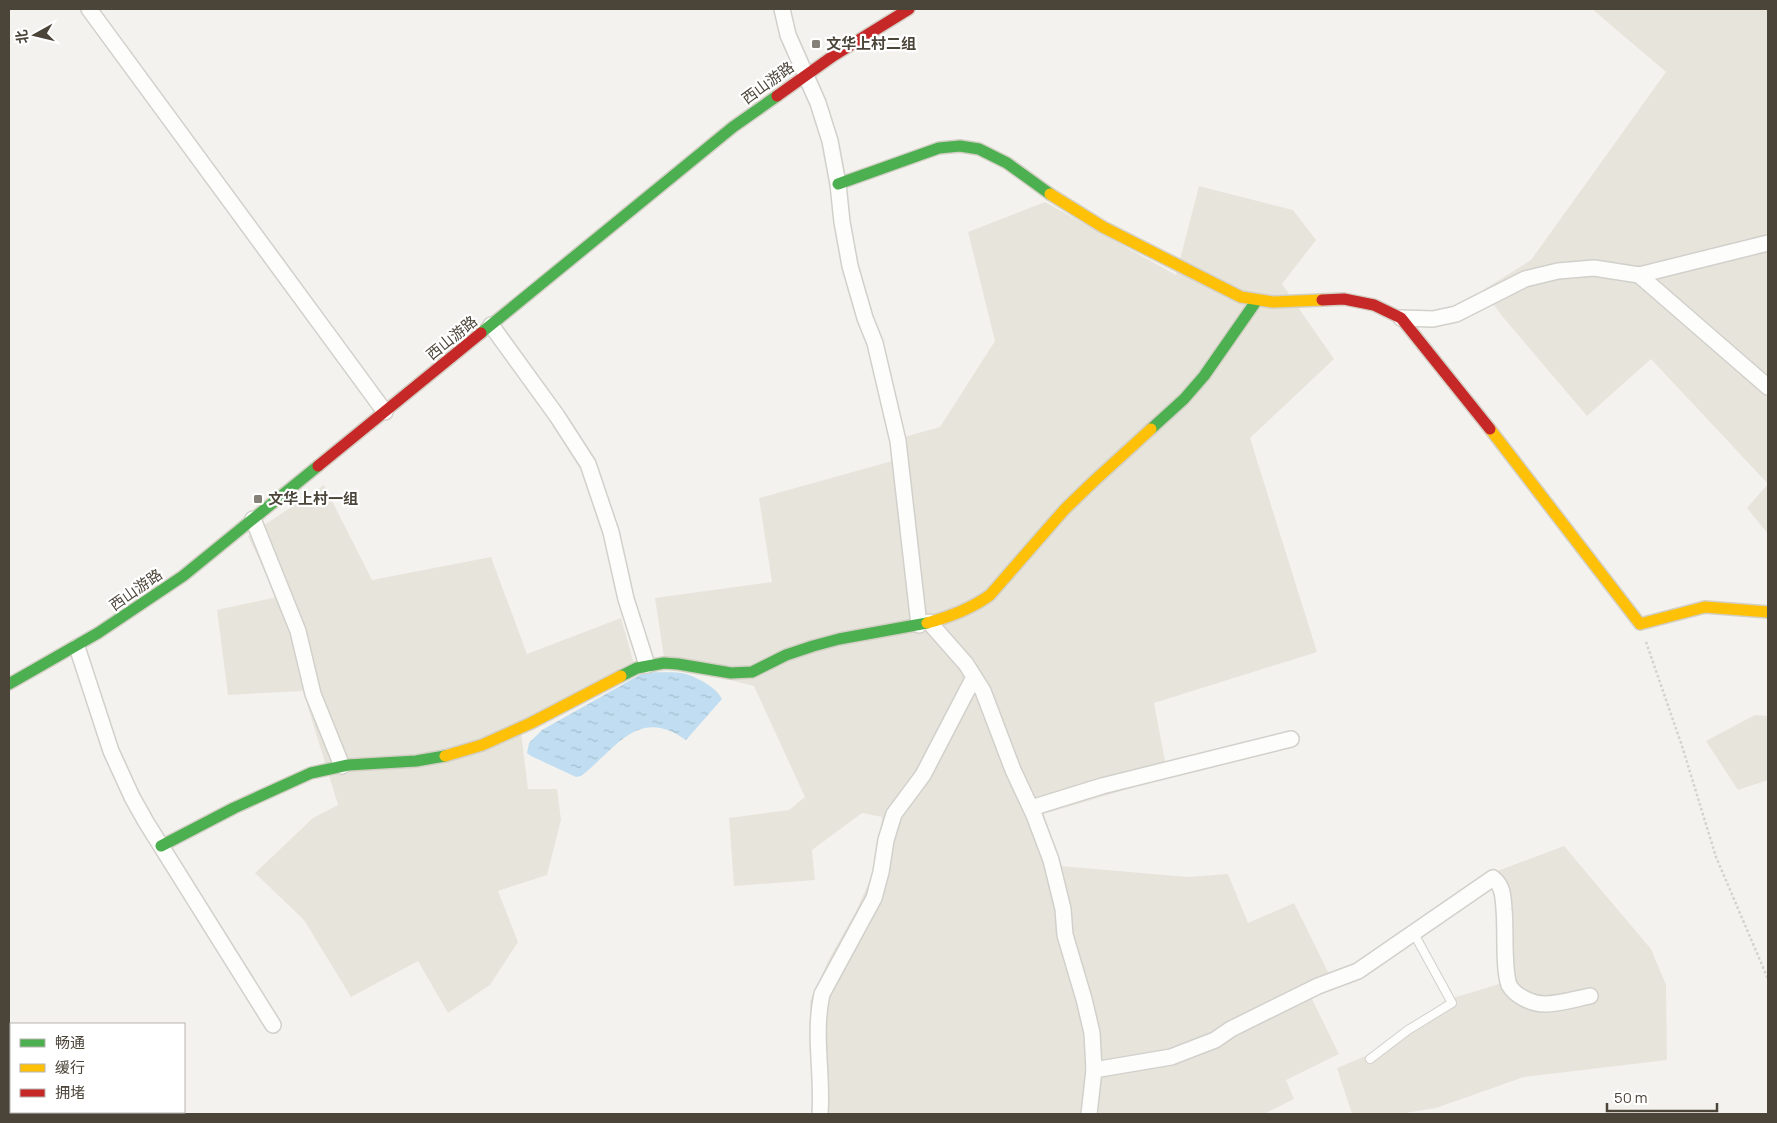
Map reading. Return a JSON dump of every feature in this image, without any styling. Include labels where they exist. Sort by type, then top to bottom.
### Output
[{"type":"street","points":[[89,9],[385,412]]},
{"type":"street","points":[[782,9],[788,35],[818,103],[824,122],[838,184],[842,222],[850,266],[862,310],[876,343],[898,441],[924,623],[966,664],[983,691],[1013,770],[1044,837],[1058,885],[1065,934],[1092,1033],[1094,1070],[1089,1114]]},
{"type":"street","name":"西山游路","points":[[9,684],[77,647],[161,592],[253,520],[684,165],[805,75],[909,9]]},
{"type":"street","points":[[838,184],[939,148],[960,146],[979,149],[1007,163],[1062,202],[1103,227],[1241,297],[1291,302],[1328,299],[1351,300],[1374,305],[1401,318],[1433,319],[1456,314],[1525,280],[1558,271],[1594,268],[1639,275],[1768,242]]},
{"type":"street","points":[[1639,275],[1768,387]]},
{"type":"street","points":[[161,846],[234,808],[311,773],[342,766],[416,761],[453,754],[475,747],[531,723],[637,668],[647,665],[657,663],[677,664],[731,673],[742,673],[760,669],[774,660],[819,644],[945,618],[978,603],[1002,584],[1022,558],[1093,480],[1185,399],[1205,375],[1257,300]]},
{"type":"street","points":[[1401,318],[1462,392],[1640,624],[1705,607],[1768,612]]},
{"type":"street","points":[[491,325],[557,416],[588,464],[609,523],[626,599],[647,665]]},
{"type":"street","points":[[253,520],[298,631],[314,694],[342,766]]},
{"type":"street","points":[[77,647],[111,751],[132,798],[273,1025]]},
{"type":"street","points":[[820,1114],[818,1039],[819,1004],[822,994],[874,898],[881,872],[886,840],[894,814],[923,774],[974,678]]},
{"type":"street","points":[[1031,808],[1102,786],[1291,738]]},
{"type":"street","points":[[1094,1070],[1171,1057],[1215,1040],[1231,1029],[1318,986],[1358,971],[1493,878],[1500,884],[1502,893],[1506,925],[1506,974],[1512,989],[1525,999],[1541,1004],[1590,996]]},
{"type":"lane","points":[[1370,1059],[1408,1030],[1452,1003],[1413,932]]},
{"type":"path","points":[[1640,624],[1682,746],[1716,857],[1768,979]]},
{"type":"shaded area","points":[[1592,9],[1768,9],[1768,484],[1651,359],[1587,416],[1502,316],[1483,290],[1531,260],[1666,72]]},
{"type":"shaded area","points":[[1199,186],[1293,210],[1316,240],[1282,284],[1334,359],[1250,438],[1317,652],[1154,703],[1168,777],[1044,814],[1060,866],[1188,877],[1228,874],[1248,923],[1294,903],[1335,986],[1312,999],[1339,1054],[1286,1080],[1294,1099],[1264,1114],[813,1114],[810,1001],[829,959],[856,911],[876,867],[882,817],[862,813],[812,850],[815,880],[734,886],[729,818],[789,810],[805,797],[754,686],[665,664],[655,598],[772,582],[759,498],[896,460],[893,440],[940,427],[995,341],[968,232],[1045,202],[1176,275]]},
{"type":"shaded area","points":[[1768,484],[1768,534],[1747,508]]},
{"type":"shaded area","points":[[324,485],[372,580],[491,557],[527,654],[621,618],[635,667],[520,724],[528,789],[557,789],[561,820],[547,875],[498,891],[518,942],[490,985],[448,1013],[418,961],[351,997],[304,920],[255,873],[313,818],[338,805],[303,691],[228,695],[217,610],[277,597],[248,536]]},
{"type":"shaded area","points":[[1755,715],[1768,716],[1768,780],[1738,790],[1706,741]]},
{"type":"shaded area","points":[[1564,846],[1651,949],[1666,985],[1667,1060],[1524,1077],[1436,1108],[1399,1114],[1352,1114],[1337,1068],[1375,1052],[1446,1000],[1499,984],[1500,899],[1489,874]]},
{"type":"water","points":[[645,672],[686,674],[711,687],[722,699],[686,740],[669,730],[654,727],[641,729],[628,735],[581,776],[576,777],[527,753],[529,743],[542,730]]},
{"type":"traffic: fast","points":[[481,333],[733,127],[777,96]]},
{"type":"traffic: fast","points":[[838,184],[939,148],[960,146],[979,149],[1007,163],[1050,194]]},
{"type":"traffic: fast","points":[[1151,429],[1184,399],[1204,376],[1257,300]]},
{"type":"traffic: fast","points":[[9,684],[98,633],[183,576],[318,466]]},
{"type":"traffic: fast","points":[[621,676],[637,668],[664,663],[731,673],[752,672],[786,655],[813,646],[839,639],[927,623]]},
{"type":"traffic: fast","points":[[161,846],[234,808],[311,773],[348,765],[416,761],[445,756]]},
{"type":"traffic: slow","points":[[1050,194],[1103,227],[1241,297],[1273,302],[1322,300]]},
{"type":"traffic: slow","points":[[927,623],[960,612],[990,595],[1065,509],[1151,429]]},
{"type":"traffic: slow","points":[[1490,429],[1640,624],[1705,607],[1768,612]]},
{"type":"traffic: slow","points":[[445,756],[482,745],[531,723],[621,676]]},
{"type":"traffic: jam","points":[[777,96],[833,56],[909,9]]},
{"type":"traffic: jam","points":[[1322,300],[1344,299],[1374,305],[1401,318],[1490,429]]},
{"type":"traffic: jam","points":[[318,466],[481,333]]},
{"type":"place","name":"文华上村二组","points":[[816,44]]},
{"type":"place","name":"文华上村一组","points":[[258,499]]}]
